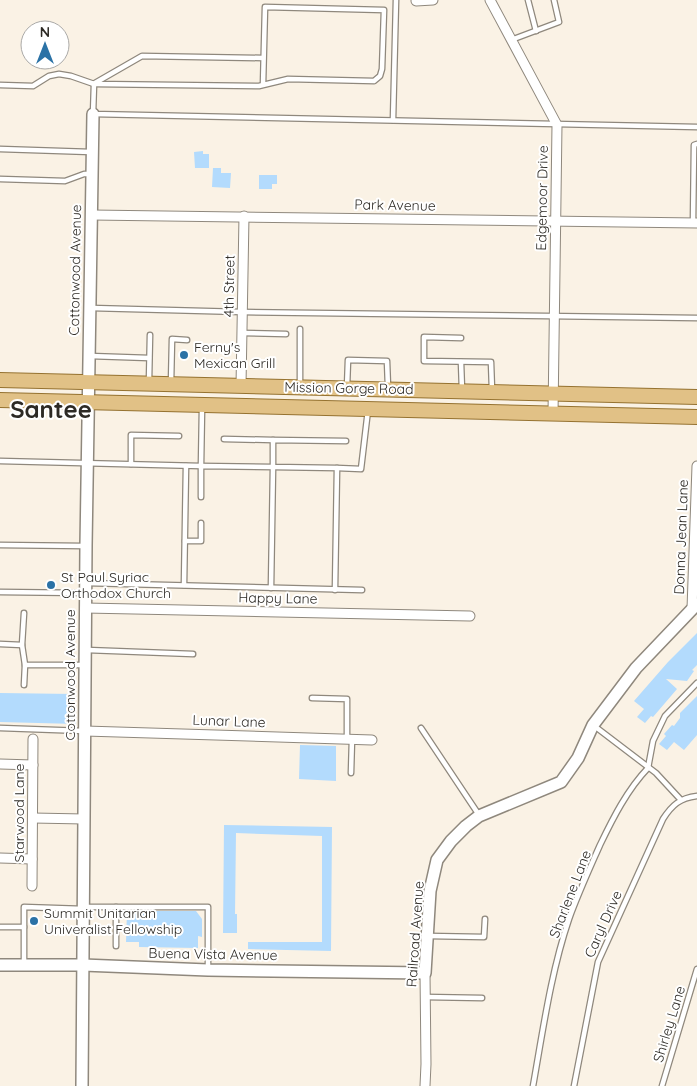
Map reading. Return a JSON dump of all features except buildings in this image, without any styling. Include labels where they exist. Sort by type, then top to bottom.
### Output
[{"type":"main road","name":"Mission Gorge Road","points":[[0,380],[697,397]]},
{"type":"main road","name":"Mission Gorge Road","points":[[0,400],[697,417]]},
{"type":"street","points":[[416,2],[433,0]]},
{"type":"street","name":"Edgemoor Drive","points":[[490,0],[557,125],[552,414]]},
{"type":"street","name":"Cottonwood Avenue","points":[[82,1086],[85,608],[93,114]]},
{"type":"street","name":"Park Avenue","points":[[92,215],[695,223]]},
{"type":"street","name":"4th Street","points":[[241,386],[244,216]]},
{"type":"street","name":"Donna Jean Lane","points":[[694,607],[697,466]]},
{"type":"street","name":"Railroad Avenue","points":[[425,1086],[425,973],[430,891],[437,860],[451,841],[479,816],[561,782],[578,758],[593,725],[636,668],[694,607]]},
{"type":"street","name":"Happy Lane","points":[[85,608],[470,616]]},
{"type":"street","name":"Lunar Lane","points":[[85,731],[372,740]]},
{"type":"street","name":"Starwood Lane","points":[[32,886],[33,739]]},
{"type":"street","points":[[0,764],[33,764]]},
{"type":"street","points":[[32,818],[84,818]]},
{"type":"street","points":[[0,858],[32,859]]},
{"type":"street","name":"Buena Vista Avenue","points":[[0,966],[83,965],[208,970],[425,973]]},
{"type":"lane","points":[[393,120],[396,0]]},
{"type":"lane","points":[[528,0],[536,31]]},
{"type":"lane","points":[[511,40],[559,22],[554,0]]},
{"type":"lane","points":[[0,85],[33,86],[49,76],[59,74],[94,84],[263,85],[288,80],[369,82],[378,79],[382,70],[384,10],[265,7],[263,85]]},
{"type":"lane","points":[[94,84],[142,56],[264,58]]},
{"type":"lane","points":[[94,84],[93,114],[697,127]]},
{"type":"lane","points":[[695,223],[694,145],[697,144]]},
{"type":"lane","points":[[0,149],[93,152]]},
{"type":"lane","points":[[0,179],[65,181],[84,174],[92,174]]},
{"type":"lane","points":[[90,308],[697,318]]},
{"type":"lane","points":[[300,330],[300,387]]},
{"type":"lane","points":[[242,333],[286,334]]},
{"type":"lane","points":[[149,384],[150,336]]},
{"type":"lane","points":[[461,338],[424,337],[424,361],[492,362],[492,391]]},
{"type":"lane","points":[[171,385],[172,339],[187,340]]},
{"type":"lane","points":[[89,356],[149,358]]},
{"type":"lane","points":[[346,388],[348,360],[387,361],[388,389]]},
{"type":"lane","points":[[461,362],[462,391]]},
{"type":"lane","points":[[201,497],[202,405]]},
{"type":"lane","points":[[0,461],[361,469],[368,409]]},
{"type":"lane","points":[[131,464],[131,435],[179,436]]},
{"type":"lane","points":[[224,439],[346,441]]},
{"type":"lane","points":[[271,588],[273,440]]},
{"type":"lane","points":[[184,585],[186,466]]},
{"type":"lane","points":[[335,590],[337,468]]},
{"type":"lane","points":[[185,541],[201,541],[201,523]]},
{"type":"lane","points":[[0,545],[86,546]]},
{"type":"lane","points":[[0,592],[184,585],[362,590]]},
{"type":"lane","points":[[24,613],[22,645],[25,665],[24,685]]},
{"type":"lane","points":[[0,644],[22,645]]},
{"type":"lane","points":[[85,650],[193,654]]},
{"type":"lane","points":[[25,665],[85,665]]},
{"type":"lane","points":[[648,768],[653,741],[665,716],[697,683]]},
{"type":"lane","points":[[312,698],[347,699],[351,773]]},
{"type":"lane","points":[[593,725],[656,773],[681,800],[697,796]]},
{"type":"lane","points":[[0,728],[85,731]]},
{"type":"lane","points":[[421,728],[479,816]]},
{"type":"lane","name":"Sharlene Lane","points":[[533,1086],[546,1014],[569,920],[582,885],[611,823],[634,782],[648,768]]},
{"type":"lane","name":"Caryl Drive","points":[[574,1086],[598,962],[663,819],[671,807],[681,800]]},
{"type":"lane","points":[[24,966],[24,907],[208,907],[208,970]]},
{"type":"lane","points":[[116,907],[116,946]]},
{"type":"lane","points":[[427,936],[484,937],[484,919]]},
{"type":"lane","points":[[0,926],[24,927]]},
{"type":"lane","name":"Shirley Lane","points":[[662,1086],[697,968]]},
{"type":"lane","points":[[425,997],[482,998]]},
{"type":"place","name":"Ferny's Mexican Grill","points":[[184,355]]},
{"type":"place","name":"St Paul Syriac Orthodox Church","points":[[51,585]]},
{"type":"place","name":"Summit Unitarian Univeralist Fellowship","points":[[34,921]]},
{"type":"district","name":"Santee","points":[[51,410]]}]
